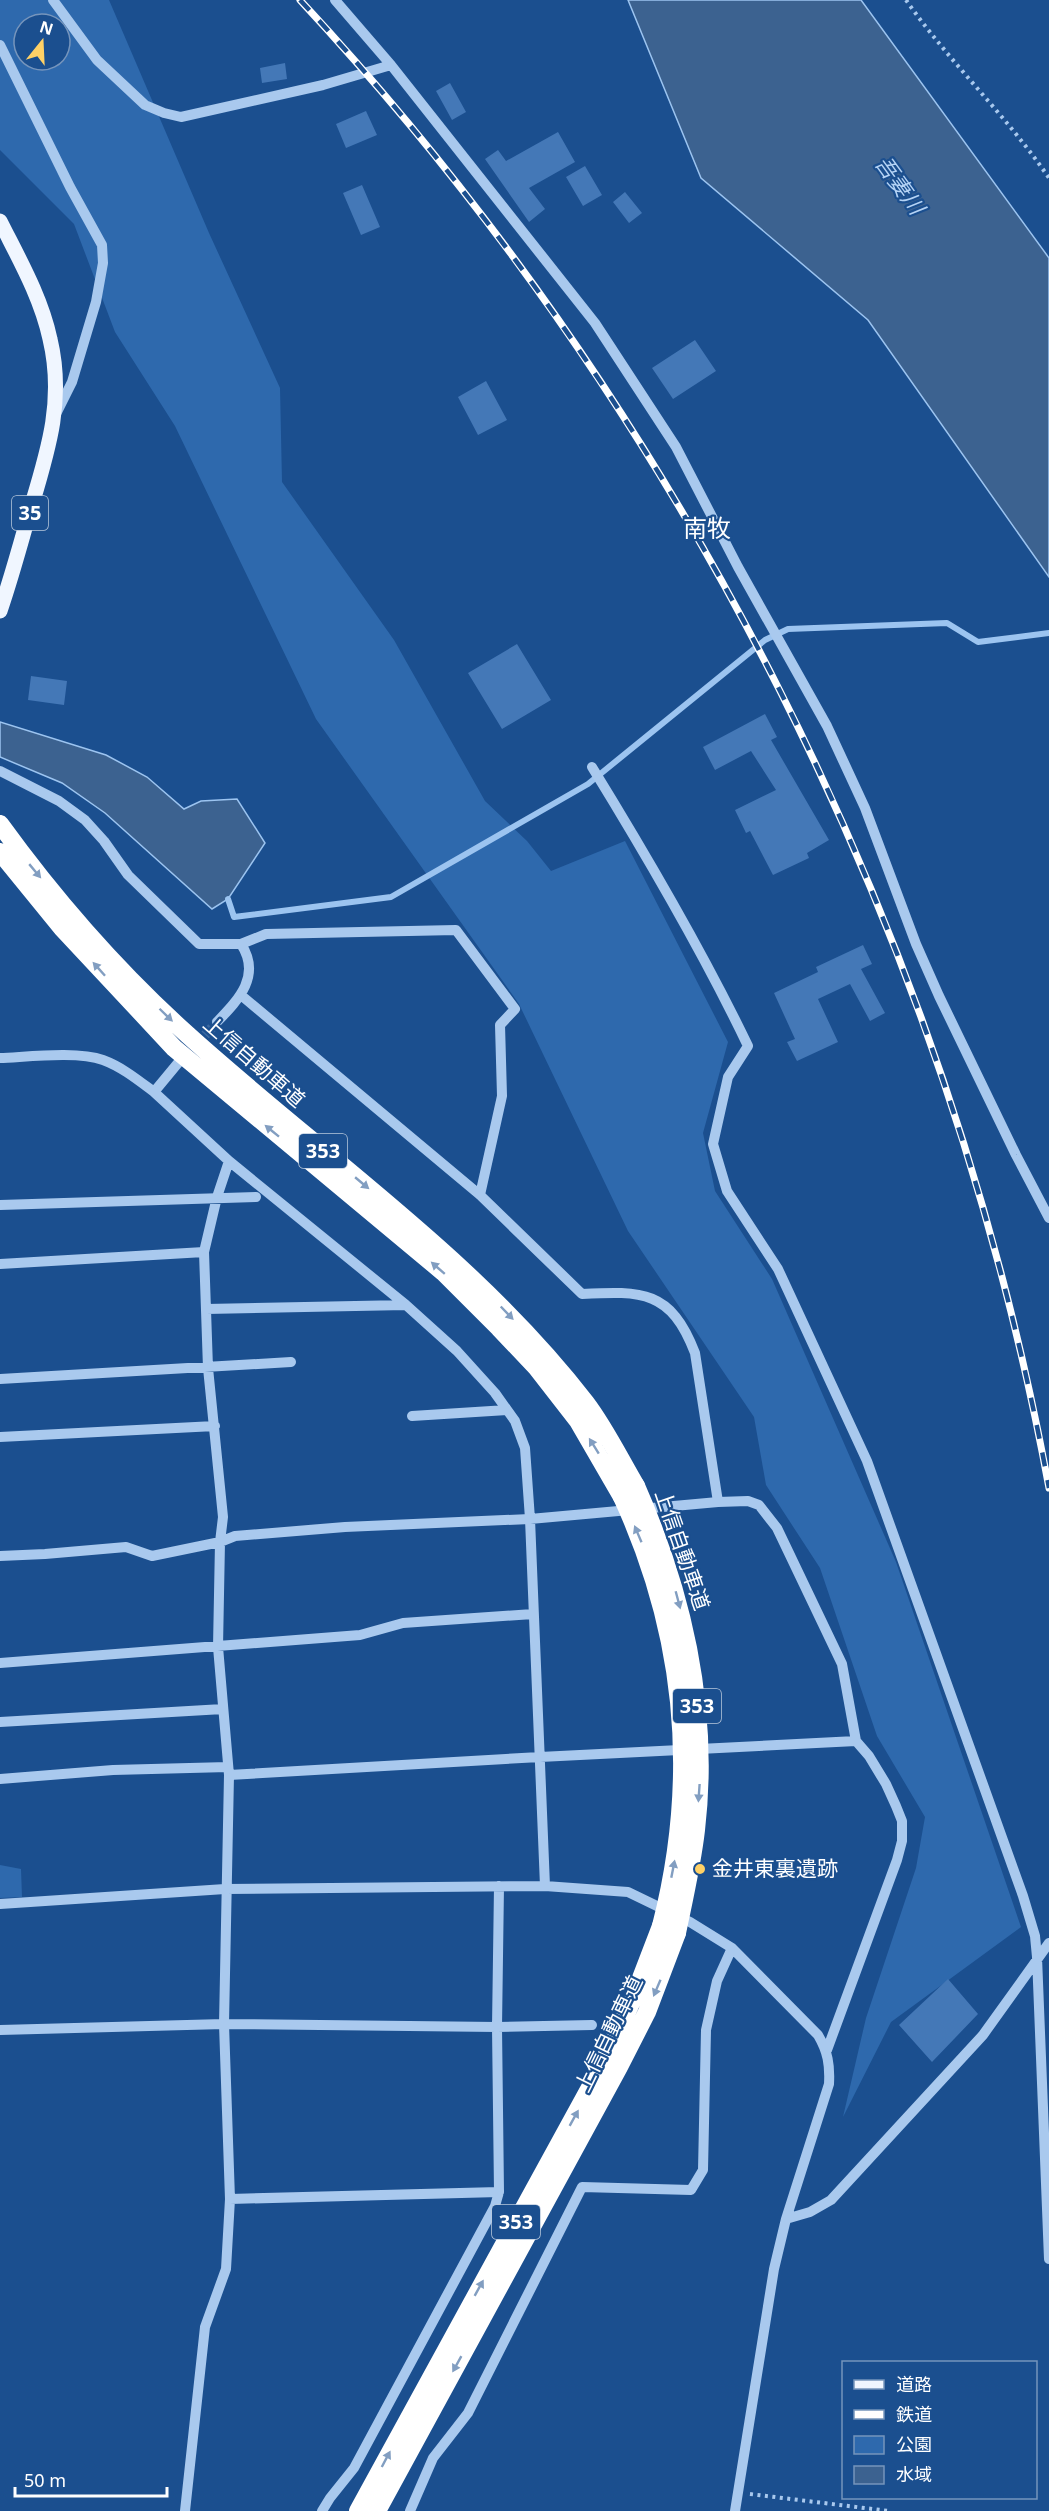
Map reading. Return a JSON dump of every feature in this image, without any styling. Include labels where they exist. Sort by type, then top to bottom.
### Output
[{"type":"highway","name":"上信自動車道","points":[[0,824],[26,859],[123,972],[186,1034],[440,1248],[536,1344],[587,1405],[629,1492],[640,1536],[655,1577],[673,1651],[682,1723],[683,1788],[679,1834],[668,1899],[669,1930],[647,2012],[620,2067],[377,2511]]},
{"type":"highway","name":"上信自動車道","points":[[0,852],[62,928],[174,1048],[443,1272],[499,1328],[536,1367],[629,1492]]},
{"type":"highway","name":"上信自動車道","points":[[358,2511],[599,2071],[669,1930]]},
{"type":"main road","name":"35","points":[[0,222],[27,274],[50,340],[56,375],[56,414],[47,454],[0,610]]},
{"type":"street","points":[[54,0],[97,60],[145,105],[181,117],[323,85],[391,64]]},
{"type":"street","points":[[335,0],[391,64],[595,323],[676,447],[769,623],[827,726],[865,808],[916,944],[939,996],[1049,1218]]},
{"type":"street","points":[[0,45],[70,188],[102,245],[103,263],[96,302],[72,382],[56,414]]},
{"type":"street","points":[[592,767],[649,860],[729,1006],[748,1046],[728,1077],[713,1144],[724,1182],[778,1269],[867,1461],[1023,1896],[1035,1936],[1037,1957],[1049,2259]]},
{"type":"street","points":[[0,771],[59,801],[85,820],[105,841],[128,875],[199,944],[241,944],[266,934],[456,930],[515,1009],[500,1025],[502,1096],[480,1195]]},
{"type":"street","points":[[217,1023],[242,996],[249,971],[246,952],[241,944]]},
{"type":"street","points":[[242,996],[480,1195],[582,1294],[627,1292],[643,1294],[656,1300],[675,1315],[688,1335],[695,1353],[718,1502]]},
{"type":"street","points":[[0,1058],[74,1056],[101,1059],[123,1069],[154,1092],[229,1161],[406,1305],[458,1351],[495,1393],[515,1421],[525,1448],[530,1519],[545,1886]]},
{"type":"street","points":[[154,1092],[178,1063]]},
{"type":"street","points":[[185,2511],[205,2327],[226,2269],[230,2199],[224,2024],[229,1771],[218,1647],[220,1542],[223,1517],[208,1368],[204,1252],[217,1197],[229,1161]]},
{"type":"street","points":[[0,1205],[256,1197]]},
{"type":"street","points":[[0,1264],[204,1252]]},
{"type":"street","points":[[206,1309],[406,1305]]},
{"type":"street","points":[[0,1378],[291,1362]]},
{"type":"street","points":[[412,1416],[507,1410]]},
{"type":"street","points":[[0,1437],[215,1426]]},
{"type":"street","points":[[0,1556],[126,1547],[152,1556],[220,1542],[235,1536],[345,1527],[530,1519],[718,1502],[748,1501],[759,1505],[777,1528],[842,1664],[856,1741],[869,1756],[886,1784],[902,1821],[902,1841],[897,1860],[827,2050]]},
{"type":"street","points":[[0,1663],[360,1635],[403,1623],[533,1614]]},
{"type":"street","points":[[0,1722],[224,1709]]},
{"type":"street","points":[[0,1779],[113,1770],[229,1771],[856,1741]]},
{"type":"street","points":[[322,2511],[354,2468],[495,2206],[499,2192],[497,2027],[499,1886]]},
{"type":"street","points":[[0,1904],[225,1889],[545,1886],[628,1893],[690,1922],[732,1948],[818,2035],[827,2050],[830,2066],[829,2084],[786,2219],[774,2269],[735,2511]]},
{"type":"street","points":[[786,2219],[810,2212],[831,2200],[983,2035],[1049,1943]]},
{"type":"street","points":[[410,2511],[433,2458],[468,2413],[582,2187],[691,2190],[703,2170],[706,2030],[717,1981],[732,1948]]},
{"type":"street","points":[[0,2030],[224,2024],[497,2027],[592,2025]]},
{"type":"street","points":[[230,2199],[499,2192]]},
{"type":"path","points":[[906,0],[928,31],[1024,142],[1049,178]]},
{"type":"path","points":[[737,2493],[889,2511]]},
{"type":"green space","points":[[0,0],[109,0],[209,233],[280,388],[282,482],[394,640],[485,801],[527,841],[551,871],[625,841],[728,1042],[703,1133],[715,1191],[772,1279],[896,1562],[1021,1927],[891,2022],[843,2117],[866,2018],[916,1868],[925,1817],[877,1736],[820,1568],[766,1485],[754,1417],[628,1231],[519,1004],[316,719],[175,426],[115,332],[74,224],[0,150]]},
{"type":"green space","points":[[0,1865],[21,1869],[22,1897],[0,1898]]},
{"type":"water","name":"吾妻川","points":[[628,0],[861,0],[1049,258],[1049,577],[868,320],[701,178]]},
{"type":"water","points":[[0,722],[106,755],[147,777],[184,809],[201,801],[237,799],[265,843],[228,899],[212,909],[105,813],[62,783],[0,757]]},
{"type":"building","points":[[285,63],[287,79],[262,83],[260,68]]},
{"type":"building","points":[[450,83],[466,112],[452,120],[436,91]]},
{"type":"building","points":[[366,111],[377,135],[346,148],[336,124]]},
{"type":"building","points":[[558,132],[575,162],[529,188],[545,209],[529,222],[485,159],[498,150],[506,161]]},
{"type":"building","points":[[585,166],[602,195],[583,206],[566,177]]},
{"type":"building","points":[[362,185],[380,227],[361,235],[343,193]]},
{"type":"building","points":[[625,192],[642,213],[629,223],[613,202]]},
{"type":"building","points":[[695,340],[716,371],[673,399],[652,368]]},
{"type":"building","points":[[486,381],[507,420],[478,435],[458,397]]},
{"type":"building","points":[[517,644],[551,700],[502,729],[468,673]]},
{"type":"building","points":[[31,676],[67,681],[64,705],[28,700]]},
{"type":"building","points":[[765,714],[777,737],[771,740],[829,840],[807,853],[809,858],[773,875],[750,831],[746,833],[735,810],[776,790],[751,751],[715,770],[703,747]]},
{"type":"building","points":[[863,945],[872,964],[861,969],[885,1013],[870,1021],[850,984],[818,999],[838,1042],[797,1061],[787,1042],[795,1039],[774,993],[818,972],[816,967]]},
{"type":"building","points":[[948,1979],[978,2014],[932,2062],[899,2025]]},
{"type":"waterway","points":[[228,899],[234,917],[391,897],[588,784],[765,640],[788,629],[947,623],[978,642],[1049,633]]},
{"type":"tunnel","points":[[195,1046],[217,1022]]},
{"type":"railway","points":[[300,0],[438,160],[564,328],[678,506],[780,691],[868,882],[943,1080],[1003,1282],[1049,1488]]},
{"type":"place","name":"金井東裏遺跡","points":[[700,1869]]},
{"type":"district","name":"南牧","points":[[707,529]]}]
